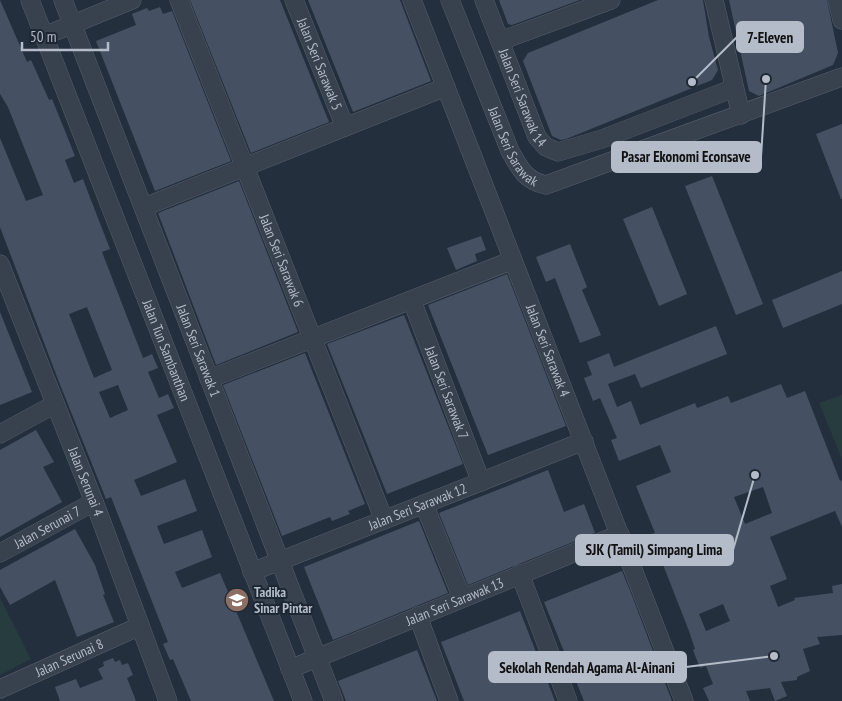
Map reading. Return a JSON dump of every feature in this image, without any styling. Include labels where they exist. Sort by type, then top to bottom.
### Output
[{"type":"street","name":"Jalan Tun Sambanthan","points":[[30,0],[303,701]]},
{"type":"street","name":"Jalan Seri Sarawak 1","points":[[64,0],[334,701]]},
{"type":"street","points":[[44,36],[132,0]]},
{"type":"street","name":"Jalan Seri Sarawak 6","points":[[179,0],[384,520]]},
{"type":"street","name":"Jalan Seri Sarawak 5","points":[[294,0],[345,127]]},
{"type":"street","name":"Jalan Seri Sarawak 4","points":[[412,0],[684,701]]},
{"type":"street","name":"Jalan Seri Sarawak","points":[[450,0],[510,151],[523,173],[534,182],[546,185],[842,77]]},
{"type":"street","name":"Jalan Seri Sarawak 14","points":[[484,0],[537,137],[546,146],[558,152],[602,139],[734,88]]},
{"type":"street","points":[[500,41],[610,0]]},
{"type":"street","points":[[714,0],[740,115]]},
{"type":"street","points":[[838,0],[842,20]]},
{"type":"street","points":[[144,207],[446,87]]},
{"type":"street","points":[[209,379],[412,302],[513,260]]},
{"type":"street","name":"Jalan Serunai 4","points":[[0,264],[94,502],[168,701]]},
{"type":"street","name":"Jalan Seri Sarawak 7","points":[[412,302],[481,482]]},
{"type":"street","points":[[0,434],[55,404]]},
{"type":"street","name":"Jalan Seri Sarawak 12","points":[[252,572],[584,441]]},
{"type":"street","name":"Jalan Serunai 7","points":[[0,553],[94,502]]},
{"type":"street","points":[[424,504],[462,598]]},
{"type":"street","name":"Jalan Seri Sarawak 13","points":[[290,669],[620,534]]},
{"type":"street","points":[[520,574],[568,701]]},
{"type":"street","points":[[418,616],[449,701]]},
{"type":"street","name":"Jalan Serunai 8","points":[[0,688],[140,626]]},
{"type":"green space","points":[[842,395],[842,459],[819,403]]},
{"type":"green space","points":[[0,598],[31,659],[0,675]]},
{"type":"building","points":[[0,0],[27,62],[31,60],[49,100],[52,99],[75,156],[65,160],[74,183],[83,179],[110,249],[102,252],[143,358],[152,354],[158,368],[148,372],[159,398],[168,394],[174,408],[157,415],[177,462],[134,480],[141,496],[185,479],[197,511],[157,526],[164,544],[202,530],[212,557],[175,572],[182,588],[220,573],[274,701],[191,701],[173,659],[170,660],[163,644],[168,642],[111,497],[106,499],[0,227],[0,138],[26,201],[43,195],[8,107],[0,94]],"holes":[[[87,307],[112,370],[94,378],[69,314]],[[118,385],[128,410],[110,418],[99,392]]]},
{"type":"building","points":[[190,0],[280,0],[329,122],[251,153]]},
{"type":"building","points":[[308,0],[400,0],[431,81],[353,112]]},
{"type":"building","points":[[499,0],[580,0],[512,25],[508,24]]},
{"type":"building","points":[[658,0],[703,0],[709,37],[718,70],[712,80],[566,139],[561,140],[552,136],[523,61],[528,53]]},
{"type":"building","points":[[729,0],[827,0],[838,53],[833,65],[759,96],[749,91]]},
{"type":"building","points":[[160,7],[163,14],[172,11],[231,161],[155,191],[96,41],[136,25],[132,14],[147,8],[149,11]]},
{"type":"building","points":[[842,124],[842,199],[841,199],[816,134]]},
{"type":"building","points":[[712,176],[763,304],[736,315],[685,186]]},
{"type":"building","points":[[239,181],[298,332],[216,365],[158,213]]},
{"type":"building","points":[[652,207],[687,294],[659,306],[623,219]]},
{"type":"building","points":[[481,236],[486,250],[475,254],[477,261],[456,270],[447,248]]},
{"type":"building","points":[[570,244],[587,287],[582,290],[601,335],[580,343],[555,278],[546,282],[536,257]]},
{"type":"building","points":[[842,271],[842,304],[783,328],[772,300]]},
{"type":"building","points":[[507,274],[566,426],[488,455],[428,305]]},
{"type":"building","points":[[0,312],[32,392],[0,405]]},
{"type":"building","points":[[404,315],[463,464],[387,494],[327,344]]},
{"type":"building","points":[[716,326],[727,354],[641,388],[635,374],[608,384],[617,407],[631,401],[640,425],[695,403],[697,408],[728,396],[731,403],[781,384],[787,398],[805,391],[840,481],[842,480],[842,527],[835,511],[770,537],[787,579],[770,586],[778,607],[795,600],[794,598],[833,593],[832,586],[842,584],[842,635],[817,637],[820,644],[803,649],[810,671],[797,677],[797,680],[781,682],[787,696],[775,701],[770,688],[746,691],[750,701],[709,701],[703,688],[713,684],[706,666],[700,668],[693,650],[695,649],[689,631],[651,534],[655,533],[636,486],[671,472],[660,445],[619,461],[611,440],[617,438],[600,398],[593,401],[584,378],[592,375],[587,362],[609,353],[614,367]],"holes":[[[763,487],[772,513],[745,524],[734,497]],[[723,604],[730,621],[706,631],[699,614]]]},
{"type":"building","points":[[305,353],[365,504],[348,511],[350,514],[332,521],[330,517],[282,536],[223,385]]},
{"type":"building","points":[[36,430],[54,462],[43,467],[62,502],[0,537],[0,450]]},
{"type":"building","points":[[548,470],[564,512],[584,504],[595,533],[468,585],[439,513]]},
{"type":"building","points":[[419,521],[448,593],[333,640],[304,567]]},
{"type":"building","points":[[75,529],[95,565],[105,594],[103,595],[114,622],[77,637],[55,580],[10,605],[0,587],[0,570]]},
{"type":"building","points":[[622,571],[672,701],[584,701],[544,602]]},
{"type":"building","points":[[520,611],[555,701],[464,701],[441,642]]},
{"type":"building","points":[[417,650],[437,701],[346,701],[338,681]]},
{"type":"building","points":[[113,658],[115,662],[120,660],[122,665],[128,663],[133,675],[127,678],[136,701],[60,701],[55,687],[76,679],[80,688],[103,679],[98,669],[104,666],[103,662]]},
{"type":"place","name":"Pasar Ekonomi Econsave","points":[[766,79]]},
{"type":"place","name":"7-Eleven","points":[[692,82]]},
{"type":"place","name":"SJK (Tamil) Simpang Lima","points":[[755,475]]},
{"type":"place","name":"Tadika Sinar Pintar","points":[[237,600]]},
{"type":"place","name":"Sekolah Rendah Agama Al-Ainani","points":[[774,656]]}]
